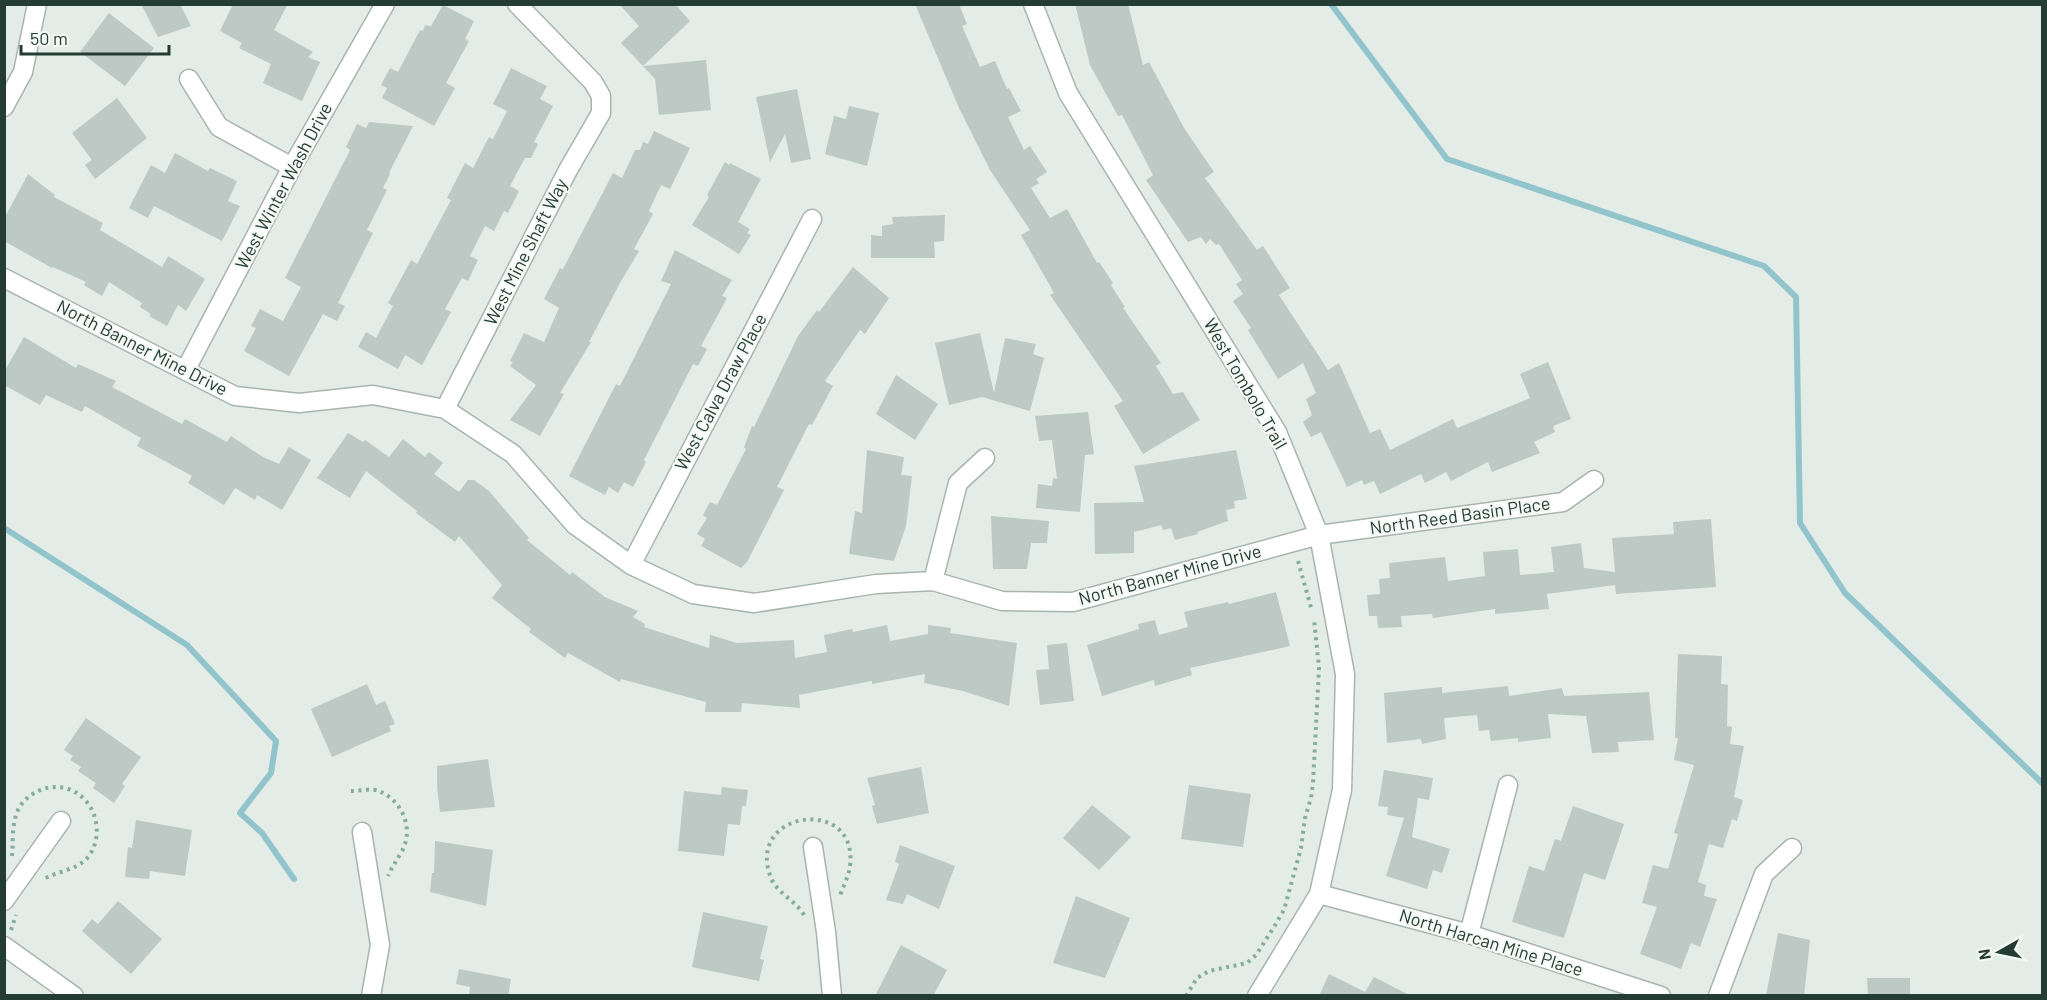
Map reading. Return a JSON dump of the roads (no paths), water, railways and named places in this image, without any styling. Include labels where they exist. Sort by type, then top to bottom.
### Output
[{"type":"street","points":[[4,107],[23,72],[37,4]]},
{"type":"street","name":"West Winter Wash Drive","points":[[186,369],[292,167],[385,4]]},
{"type":"street","name":"West Mine Shaft Way","points":[[445,409],[568,170],[601,113],[601,96],[593,82],[517,4]]},
{"type":"street","name":"West Tombolo Trail","points":[[1033,4],[1068,93],[1277,432],[1319,535],[1345,674],[1342,790],[1319,894],[1257,996]]},
{"type":"street","points":[[189,80],[219,127],[292,167]]},
{"type":"street","name":"West Calva Draw Place","points":[[631,565],[812,219]]},
{"type":"street","name":"North Banner Mine Drive","points":[[4,278],[235,396],[299,404],[373,395],[445,409],[513,454],[575,525],[631,565],[693,594],[754,603],[876,584],[933,581],[1002,601],[1073,602],[1319,535]]},
{"type":"street","points":[[933,581],[958,483],[985,458]]},
{"type":"street","name":"North Reed Basin Place","points":[[1319,535],[1563,502],[1594,480]]},
{"type":"street","points":[[1469,934],[1509,785]]},
{"type":"street","points":[[13,904],[62,821]]},
{"type":"street","points":[[362,832],[380,945],[371,996]]},
{"type":"street","points":[[813,847],[826,932],[832,996]]},
{"type":"street","points":[[1718,996],[1764,874],[1792,848]]},
{"type":"street","name":"North Harcan Mine Place","points":[[1319,894],[1469,934],[1661,996]]},
{"type":"street","points":[[11,941],[74,996]]},
{"type":"waterway","points":[[1331,4],[1447,159],[1764,266],[1796,297],[1800,523],[1845,593],[2042,783]]},
{"type":"waterway","points":[[4,528],[187,645],[276,741],[271,773],[240,813],[262,833],[294,879]]}]
